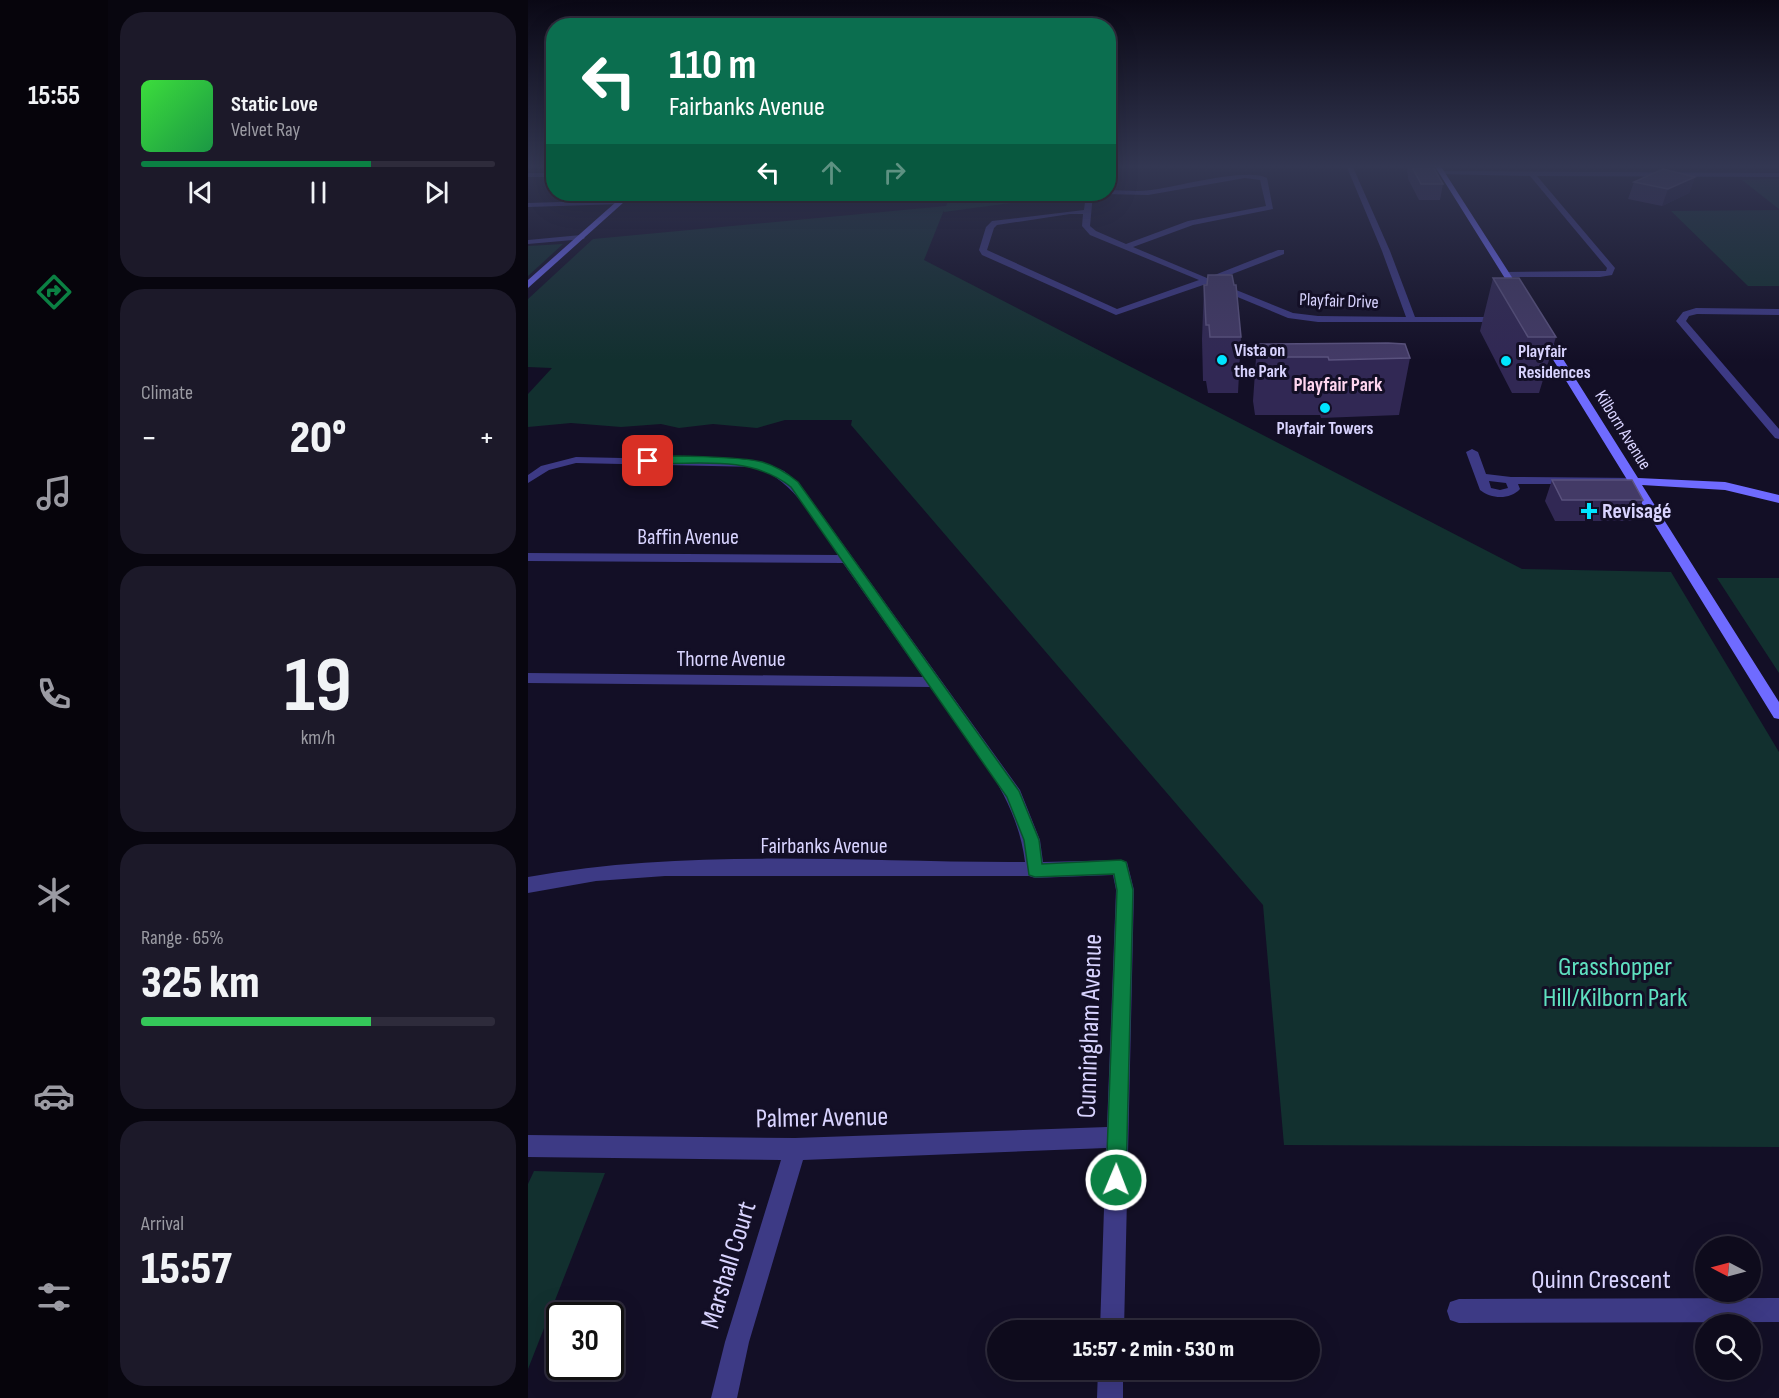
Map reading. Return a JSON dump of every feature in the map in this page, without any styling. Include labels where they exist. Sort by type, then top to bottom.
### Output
[{"type":"street","points":[[528,285],[588,230]]},
{"type":"street","points":[[989,230],[983,250],[985,253],[1116,312],[1161,298],[1281,252]]},
{"type":"street","name":"Playfair Drive","points":[[1090,230],[1126,248],[1301,318],[1506,320]]},
{"type":"street","points":[[1126,248],[1172,230]]},
{"type":"street","points":[[1377,230],[1411,320]]},
{"type":"street","points":[[1479,230],[1524,303]]},
{"type":"street","points":[[1507,274],[1609,273],[1611,268],[1579,230]]},
{"type":"street","points":[[528,242],[580,237]]},
{"type":"street","points":[[1779,312],[1696,311],[1686,314],[1681,321],[1779,436]]},
{"type":"street","name":"Kilborn Avenue","points":[[1534,320],[1779,714]]},
{"type":"street","points":[[1472,452],[1482,477],[1483,486],[1494,493],[1512,491],[1514,489],[1511,480],[1697,482],[1733,486],[1779,499]]},
{"type":"street","points":[[528,480],[545,468],[576,460],[730,462],[759,465],[780,473],[795,485],[1014,795],[1031,840],[1035,871]]},
{"type":"street","name":"Baffin Avenue","points":[[528,557],[848,559]]},
{"type":"street","name":"Thorne Avenue","points":[[528,678],[934,682]]},
{"type":"street","name":"Fairbanks Avenue","points":[[528,885],[562,878],[635,870],[761,868],[1035,871],[1121,867]]},
{"type":"street","name":"Cunningham Avenue","points":[[1112,1320],[1125,890],[1121,867]]},
{"type":"street","name":"Palmer Avenue","points":[[528,1146],[795,1149],[1117,1137]]},
{"type":"street","name":"Marshall Court","points":[[724,1398],[737,1342],[795,1149]]},
{"type":"street","name":"Quinn Crescent","points":[[1459,1311],[1779,1310]]},
{"type":"street","points":[[1110,1398],[1111,1380]]},
{"type":"green space","name":"Grasshopper Hill/Kilborn Park","points":[[687,230],[936,230],[924,260],[1522,569],[1671,572],[1779,752],[1779,1147],[1284,1145],[1263,905],[851,425],[852,420],[785,420],[757,428],[713,424],[679,428],[661,424],[621,427],[571,423],[528,427],[528,394],[552,368],[528,367],[528,299],[593,239]]},
{"type":"green space","points":[[1691,230],[1779,230],[1779,286],[1748,286]]},
{"type":"green space","points":[[563,244],[528,276],[528,246]]},
{"type":"green space","points":[[1717,578],[1779,578],[1779,673]]},
{"type":"green space","points":[[534,1171],[605,1173],[554,1302],[546,1302],[546,1323],[528,1369],[528,1184]]},
{"type":"building","points":[[1208,275],[1232,275],[1234,285],[1236,285],[1241,337],[1210,337],[1209,325],[1206,325],[1204,285],[1207,285]]},
{"type":"building","points":[[1493,278],[1519,278],[1556,337],[1528,337]]},
{"type":"building","points":[[1257,344],[1405,344],[1410,358],[1329,360],[1328,357],[1260,357]]},
{"type":"building","points":[[1552,480],[1632,480],[1643,500],[1562,500]]},
{"type":"place","name":"Vista on the Park","points":[[1222,360]]},
{"type":"place","name":"Playfair Residences","points":[[1506,361]]},
{"type":"place","name":"Playfair Towers","points":[[1325,408]]},
{"type":"place","name":"Revisagé","points":[[1589,511]]},
{"type":"district","name":"Playfair Park","points":[[1338,385]]},
{"type":"route","points":[[648,461],[730,462],[759,465],[780,473],[795,485],[1014,795],[1031,840],[1035,871],[1121,867],[1125,890],[1116,1180]]}]
